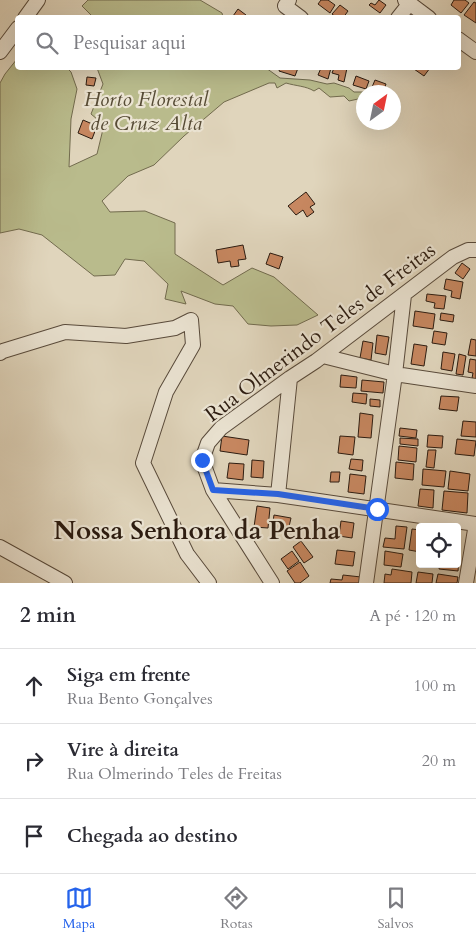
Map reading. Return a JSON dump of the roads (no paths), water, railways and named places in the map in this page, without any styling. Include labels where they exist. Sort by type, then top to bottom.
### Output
[{"type":"street","points":[[27,15],[38,0]]},
{"type":"street","points":[[289,0],[285,6],[297,15]]},
{"type":"street","points":[[400,15],[407,2],[425,15]]},
{"type":"street","points":[[0,52],[15,32]]},
{"type":"street","points":[[461,41],[476,52]]},
{"type":"street","name":"Rua Olmerindo Teles de Freitas","points":[[272,583],[213,490],[202,460],[208,442],[221,428],[323,356],[453,257],[468,250],[476,250]]},
{"type":"street","points":[[366,583],[404,295]]},
{"type":"street","points":[[0,353],[65,332],[126,336],[175,328],[191,320],[193,345],[166,392],[143,463],[187,554],[209,583]]},
{"type":"street","points":[[323,356],[395,374],[476,386]]},
{"type":"street","points":[[278,494],[290,378]]},
{"type":"street","points":[[213,490],[278,494],[476,524],[466,583]]},
{"type":"street","points":[[0,547],[65,583]]},
{"type":"district","name":"Nossa Senhora da Penha","points":[[197,530]]},
{"type":"park label","name":"Horto Florestal de Cruz Alta","points":[[146,111]]}]
